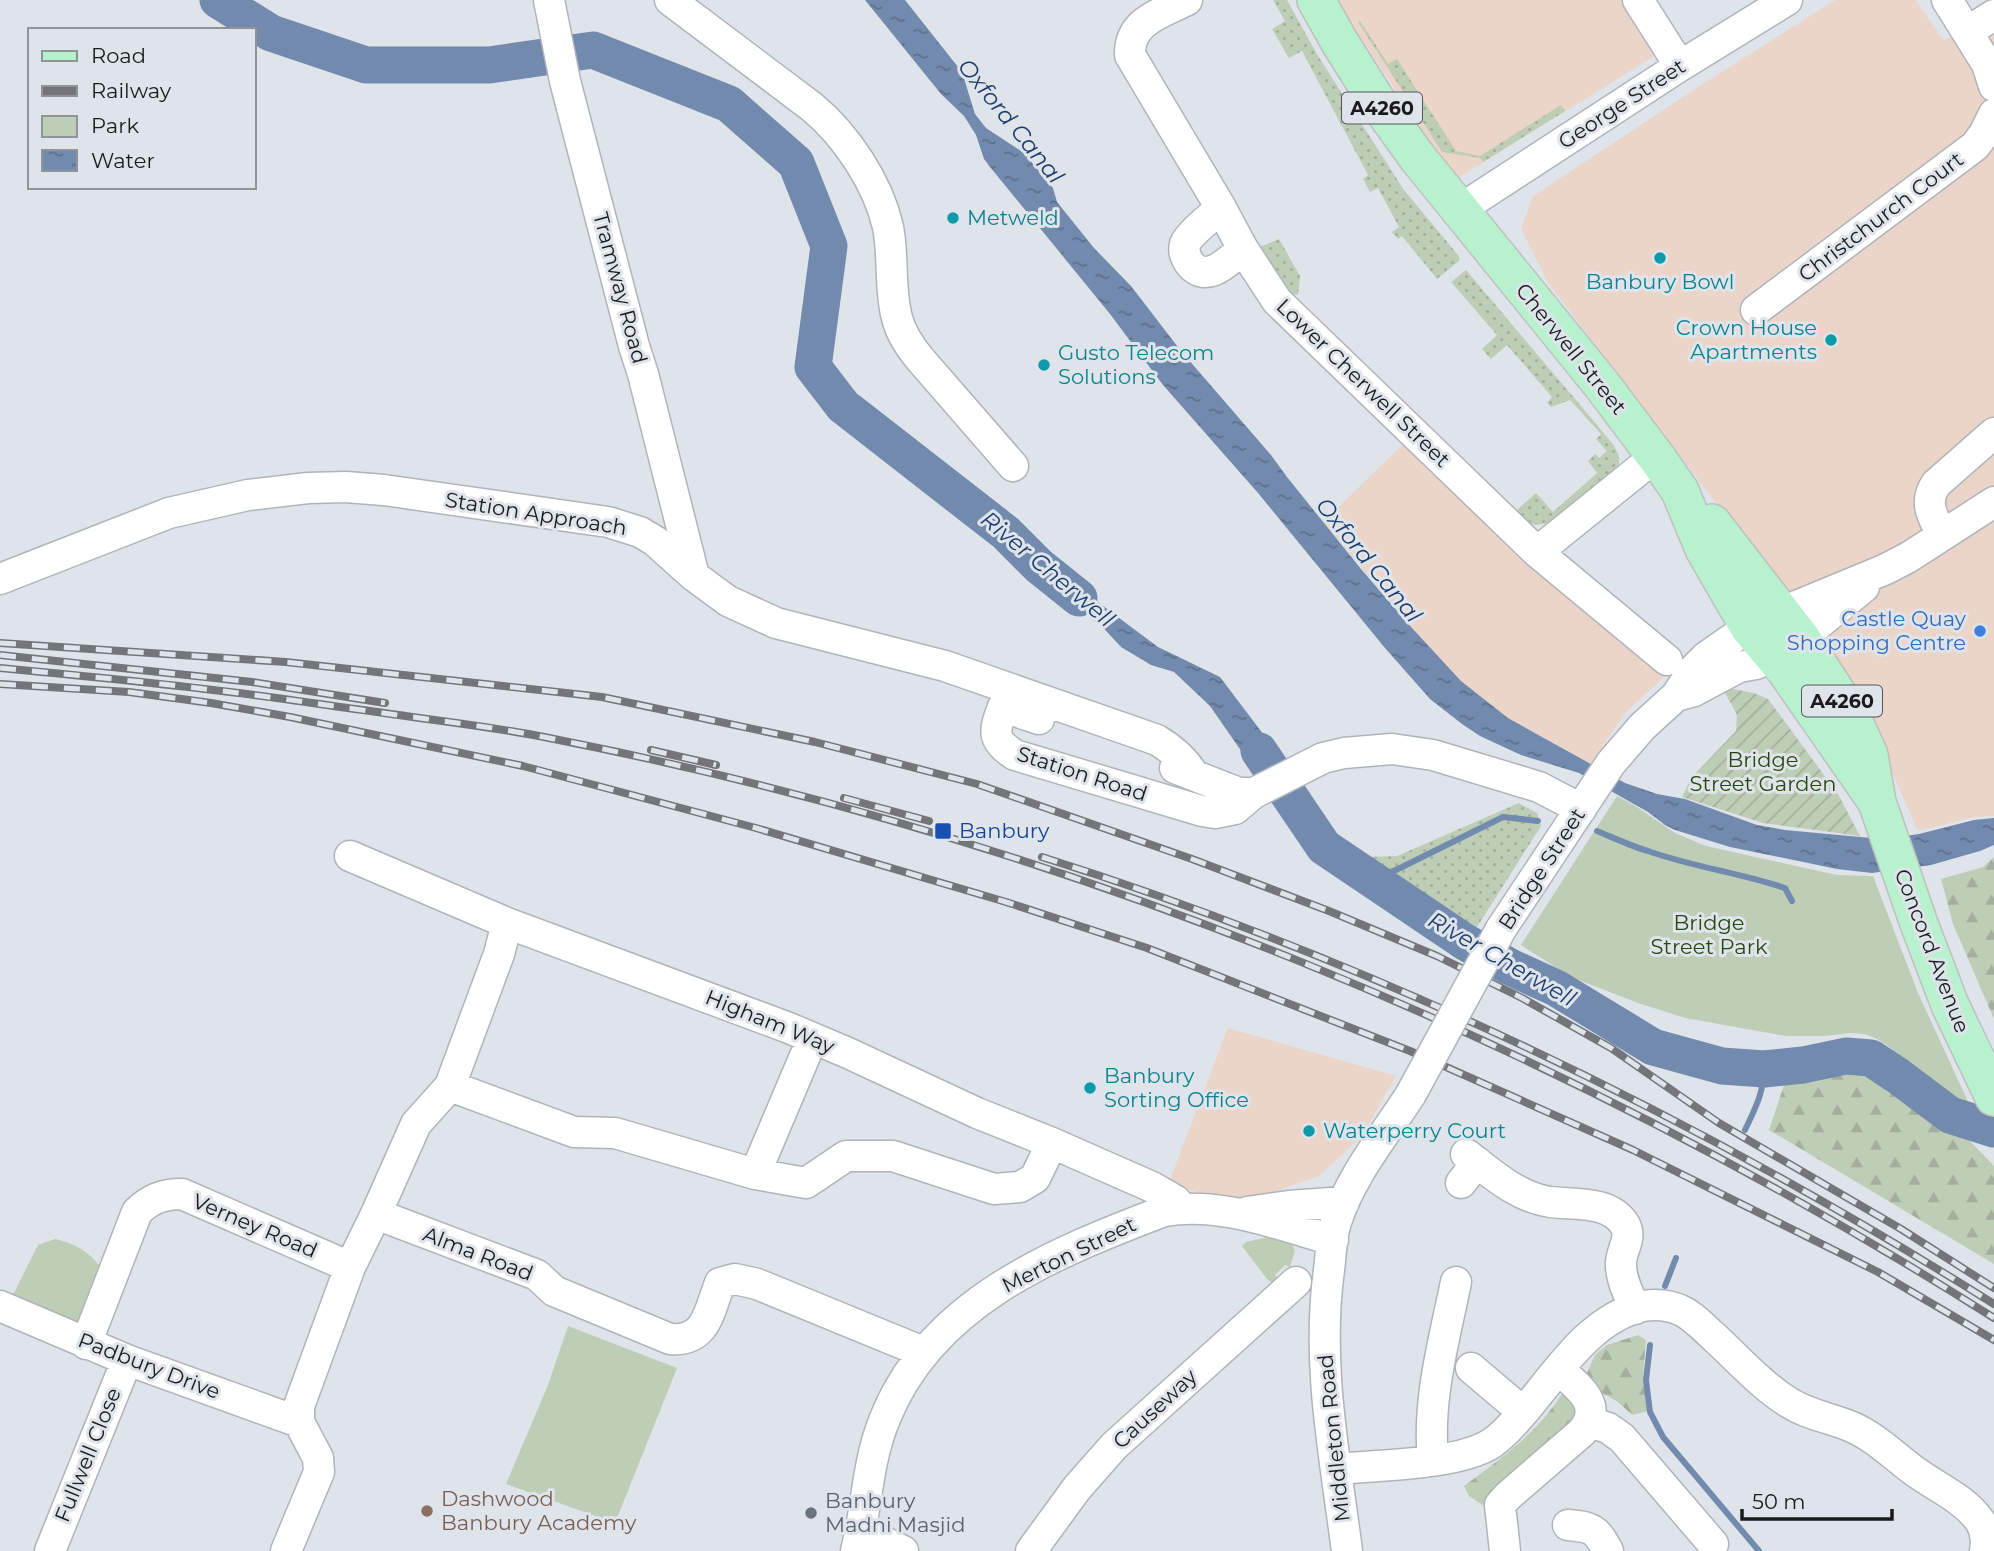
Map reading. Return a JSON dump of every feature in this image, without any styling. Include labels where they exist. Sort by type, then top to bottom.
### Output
[{"type":"main road","name":"A4260","points":[[1316,0],[1376,100],[1459,209]]},
{"type":"main road","name":"Cherwell Street","points":[[1459,209],[1602,385],[1680,491],[1717,528],[1742,564],[1776,633]]},
{"type":"main road","name":"Concord Avenue","points":[[1776,633],[1851,715],[1869,755],[1877,802],[1918,921],[1950,1005],[1992,1094]]},
{"type":"street","points":[[670,0],[827,119],[848,144],[874,190],[888,229],[894,301],[901,331],[920,359],[1013,466]]},
{"type":"street","name":"Lower Cherwell Street","points":[[1187,0],[1138,27],[1129,44],[1130,55],[1243,249],[1277,301],[1537,552],[1667,660]]},
{"type":"street","points":[[1638,0],[1680,66]]},
{"type":"street","name":"George Street","points":[[1459,209],[1787,0]]},
{"type":"street","points":[[1947,0],[1987,64],[1994,86]]},
{"type":"street","name":"Tramway Road","points":[[551,10],[565,81],[694,576]]},
{"type":"street","points":[[1966,32],[1994,15]]},
{"type":"street","name":"Christchurch Court","points":[[1756,310],[1975,145],[1994,114]]},
{"type":"street","points":[[1221,208],[1184,246],[1188,262],[1201,273],[1208,273],[1243,249]]},
{"type":"street","points":[[1942,535],[1930,512],[1930,492],[1994,433]]},
{"type":"street","points":[[1537,552],[1656,456]]},
{"type":"street","name":"Station Approach","points":[[0,579],[147,522],[200,505],[248,495],[308,488],[346,487],[411,494],[608,522],[626,526],[655,541],[694,576],[729,601],[776,623],[945,666],[1157,740],[1178,755],[1193,774]]},
{"type":"street","name":"Bridge Street","points":[[1345,1202],[1358,1175],[1411,1094],[1502,929],[1611,763],[1642,727],[1676,696],[1694,691],[1740,667],[1756,664],[1776,633],[1916,553],[1994,502]]},
{"type":"street","name":"Station Road","points":[[1254,793],[1239,793],[1193,774],[1003,707],[995,727],[996,735],[1006,749],[1015,755],[1215,813],[1235,809],[1254,793],[1323,758],[1370,749],[1414,751],[1433,755],[1539,787],[1559,796],[1587,800]]},
{"type":"street","name":"Higham Way","points":[[350,856],[507,923],[789,1028],[977,1114],[1052,1143],[1152,1187],[1176,1201],[1181,1208]]},
{"type":"street","points":[[286,1551],[319,1472],[318,1458],[299,1422],[299,1406],[350,1267],[416,1124],[450,1086],[499,954],[507,923]]},
{"type":"street","points":[[755,1174],[805,1056]]},
{"type":"street","points":[[450,1086],[574,1132],[615,1133],[755,1174],[806,1183],[846,1156],[893,1156],[994,1189],[1020,1187],[1035,1178],[1052,1143]]},
{"type":"street","points":[[1468,1166],[1528,1196],[1549,1202],[1587,1204],[1599,1207],[1618,1218],[1627,1231],[1621,1267],[1635,1309]]},
{"type":"street","name":"Verney Road","points":[[86,1344],[137,1212],[148,1201],[169,1194],[182,1194],[350,1267]]},
{"type":"street","name":"Merton Street","points":[[1239,1214],[1289,1206],[1345,1202]]},
{"type":"street","name":"Middleton Road","points":[[1345,1202],[1335,1224],[1326,1286],[1323,1354],[1325,1389],[1347,1551]]},
{"type":"street","name":"Merton Street","points":[[858,1541],[869,1470],[884,1421],[897,1394],[923,1352],[940,1334],[991,1293],[1064,1252],[1164,1211],[1181,1208],[1239,1214],[1333,1240]]},
{"type":"street","name":"Alma Road","points":[[376,1214],[537,1275],[554,1290],[670,1339],[691,1337],[703,1328],[720,1283],[735,1279],[757,1284],[923,1352]]},
{"type":"street","name":"Causeway","points":[[1031,1551],[1077,1488],[1114,1446],[1296,1282]]},
{"type":"street","points":[[1433,1460],[1433,1401],[1456,1282]]},
{"type":"street","name":"Padbury Drive","points":[[0,1306],[127,1360],[299,1422]]},
{"type":"street","points":[[1337,1469],[1433,1460],[1472,1452],[1492,1443],[1511,1426],[1574,1351],[1599,1328],[1635,1309],[1646,1306],[1670,1307],[1686,1314],[1777,1395],[1813,1414],[1851,1426],[1874,1439],[1970,1510],[1985,1531],[1985,1551]]},
{"type":"street","name":"Fullwell Close","points":[[50,1551],[127,1360]]},
{"type":"street","points":[[1471,1368],[1523,1412]]},
{"type":"street","points":[[1505,1551],[1500,1505],[1590,1422],[1591,1412],[1586,1397],[1559,1370]]},
{"type":"street","points":[[1590,1422],[1608,1428],[1622,1438],[1713,1544]]},
{"type":"street","points":[[1568,1525],[1594,1530],[1608,1551]]},
{"type":"street","points":[[858,1541],[903,1551]]},
{"type":"shaded area","points":[[1336,0],[1642,0],[1669,47],[1455,180]]},
{"type":"shaded area","points":[[1835,0],[1916,0],[1943,40],[1994,22],[1994,816],[1975,817],[1918,831],[1864,709],[1789,599],[1549,284],[1521,229],[1533,196]]},
{"type":"shaded area","points":[[1408,439],[1533,562],[1665,676],[1625,713],[1591,764],[1508,718],[1461,681],[1412,628],[1323,522]]},
{"type":"shaded area","points":[[1228,1028],[1396,1076],[1362,1136],[1319,1176],[1273,1192],[1227,1199],[1168,1185]]},
{"type":"green space","points":[[1273,0],[1287,0],[1318,56],[1404,190],[1458,255],[1460,260],[1437,279],[1402,236],[1398,239],[1392,232],[1399,227],[1378,188],[1370,192],[1363,179],[1368,175],[1302,51],[1289,58],[1272,29],[1285,21]]},
{"type":"green space","points":[[1360,21],[1388,64],[1397,59],[1456,151],[1480,156],[1561,105],[1565,111],[1483,162],[1480,158],[1442,152],[1358,22]]},
{"type":"green space","points":[[1279,239],[1300,276],[1298,295],[1287,290],[1260,247]]},
{"type":"green space","points":[[1466,270],[1613,444],[1619,456],[1619,464],[1610,474],[1550,523],[1535,525],[1516,511],[1536,493],[1553,512],[1597,473],[1588,461],[1595,454],[1599,458],[1607,451],[1596,439],[1601,434],[1570,400],[1551,407],[1547,403],[1552,397],[1507,345],[1491,359],[1482,349],[1497,335],[1451,282]]},
{"type":"green space","name":"Bridge Street Garden","points":[[1722,687],[1754,693],[1768,699],[1838,794],[1860,836],[1763,823],[1682,797],[1691,778],[1736,731],[1737,715]]},
{"type":"green space","name":"Bridge Street Park","points":[[1617,796],[1675,833],[1706,846],[1837,875],[1873,876],[1918,993],[1970,1106],[1950,1099],[1887,1045],[1864,1034],[1786,1036],[1685,1018],[1571,977],[1521,945]]},
{"type":"green space","points":[[1519,803],[1537,813],[1541,826],[1470,938],[1358,864],[1363,857],[1397,856]]},
{"type":"green space","points":[[1994,857],[1994,1019],[1953,924],[1941,879],[1983,867]]},
{"type":"green space","points":[[1850,1070],[1882,1079],[1908,1105],[1967,1138],[1994,1166],[1994,1264],[1769,1130],[1784,1085]]},
{"type":"green space","points":[[1272,1236],[1291,1242],[1295,1251],[1290,1267],[1285,1265],[1275,1275],[1278,1279],[1271,1282],[1242,1246],[1246,1242]]},
{"type":"green space","points":[[55,1239],[81,1249],[101,1267],[75,1329],[10,1301],[38,1245]]},
{"type":"green space","points":[[568,1326],[677,1368],[615,1523],[506,1484],[548,1385]]},
{"type":"green space","points":[[1638,1335],[1646,1340],[1643,1376],[1648,1411],[1632,1415],[1618,1402],[1583,1382],[1595,1355],[1607,1345]]},
{"type":"green space","points":[[1565,1389],[1580,1412],[1573,1433],[1484,1506],[1469,1496],[1464,1486],[1507,1454],[1532,1431]]},
{"type":"water","points":[[865,0],[905,0],[962,72],[975,114],[986,128],[1024,153],[1053,188],[1057,202],[1094,248],[1131,286],[1181,351],[1271,455],[1361,569],[1412,628],[1461,681],[1508,718],[1625,783],[1657,794],[1685,799],[1757,825],[1882,839],[1994,818],[1994,845],[1931,865],[1872,873],[1837,869],[1730,847],[1675,830],[1579,773],[1521,755],[1480,736],[1462,724],[1430,699],[1385,648],[1258,493],[1163,385],[1110,314],[984,159],[976,135],[964,116],[941,94]]},
{"type":"water","points":[[1049,561],[1083,591],[1158,647],[1220,677],[1285,763],[1260,778],[1210,706],[1174,672],[1151,665],[1121,647],[1096,620],[1031,573]]},
{"type":"waterway","name":"River Cherwell","points":[[218,0],[271,33],[366,65],[489,65],[593,50],[729,104],[796,163],[829,246],[813,367],[843,406],[1006,533],[1039,566],[1079,598]]},
{"type":"waterway","name":"River Cherwell","points":[[1259,751],[1324,847],[1465,942],[1556,988],[1653,1047],[1722,1066],[1764,1069],[1803,1065],[1846,1056],[1871,1058],[1950,1115],[1994,1129]]},
{"type":"waterway","points":[[1371,878],[1396,870],[1503,817],[1538,821]]},
{"type":"waterway","points":[[1597,831],[1665,857],[1785,888],[1792,901]]},
{"type":"waterway","points":[[1745,1130],[1761,1093],[1764,1069]]},
{"type":"waterway","points":[[1665,1286],[1676,1258]]},
{"type":"waterway","points":[[1650,1345],[1646,1380],[1650,1412],[1663,1437],[1759,1551]]},
{"type":"railway","points":[[0,643],[286,662],[602,697],[815,742],[977,784],[1192,859],[1329,911],[1437,956],[1522,998],[1611,1048],[1719,1123],[1901,1229],[1994,1288]]},
{"type":"railway","points":[[0,655],[252,682],[385,703]]},
{"type":"railway","points":[[0,668],[254,695],[549,738],[740,780],[929,832],[1115,892],[1298,961],[1478,1038],[1654,1124],[1826,1217],[1994,1318]]},
{"type":"railway","points":[[0,684],[129,692],[211,703],[523,766],[756,828],[1006,902],[1147,948],[1410,1051],[1633,1150],[1878,1272],[1994,1340]]},
{"type":"railway","points":[[651,750],[716,765]]},
{"type":"railway","points":[[844,798],[929,821]]},
{"type":"railway","points":[[1042,857],[1291,945],[1532,1050],[1767,1170],[1994,1304]]},
{"type":"place","name":"Metweld","points":[[953,218]]},
{"type":"place","name":"Banbury Bowl","points":[[1660,258]]},
{"type":"place","name":"Crown House Apartments","points":[[1831,340]]},
{"type":"place","name":"Gusto Telecom Solutions","points":[[1044,365]]},
{"type":"place","name":"Castle Quay Shopping Centre","points":[[1980,631]]},
{"type":"place","name":"Banbury","points":[[943,831]]},
{"type":"place","name":"Banbury Sorting Office","points":[[1090,1088]]},
{"type":"place","name":"Waterperry Court","points":[[1309,1131]]},
{"type":"place","name":"Dashwood Banbury Academy","points":[[427,1511]]},
{"type":"place","name":"Banbury Madni Masjid","points":[[811,1513]]},
{"type":"water label","name":"Oxford Canal","points":[[1011,121]]},
{"type":"water label","name":"Oxford Canal","points":[[1369,560]]}]
